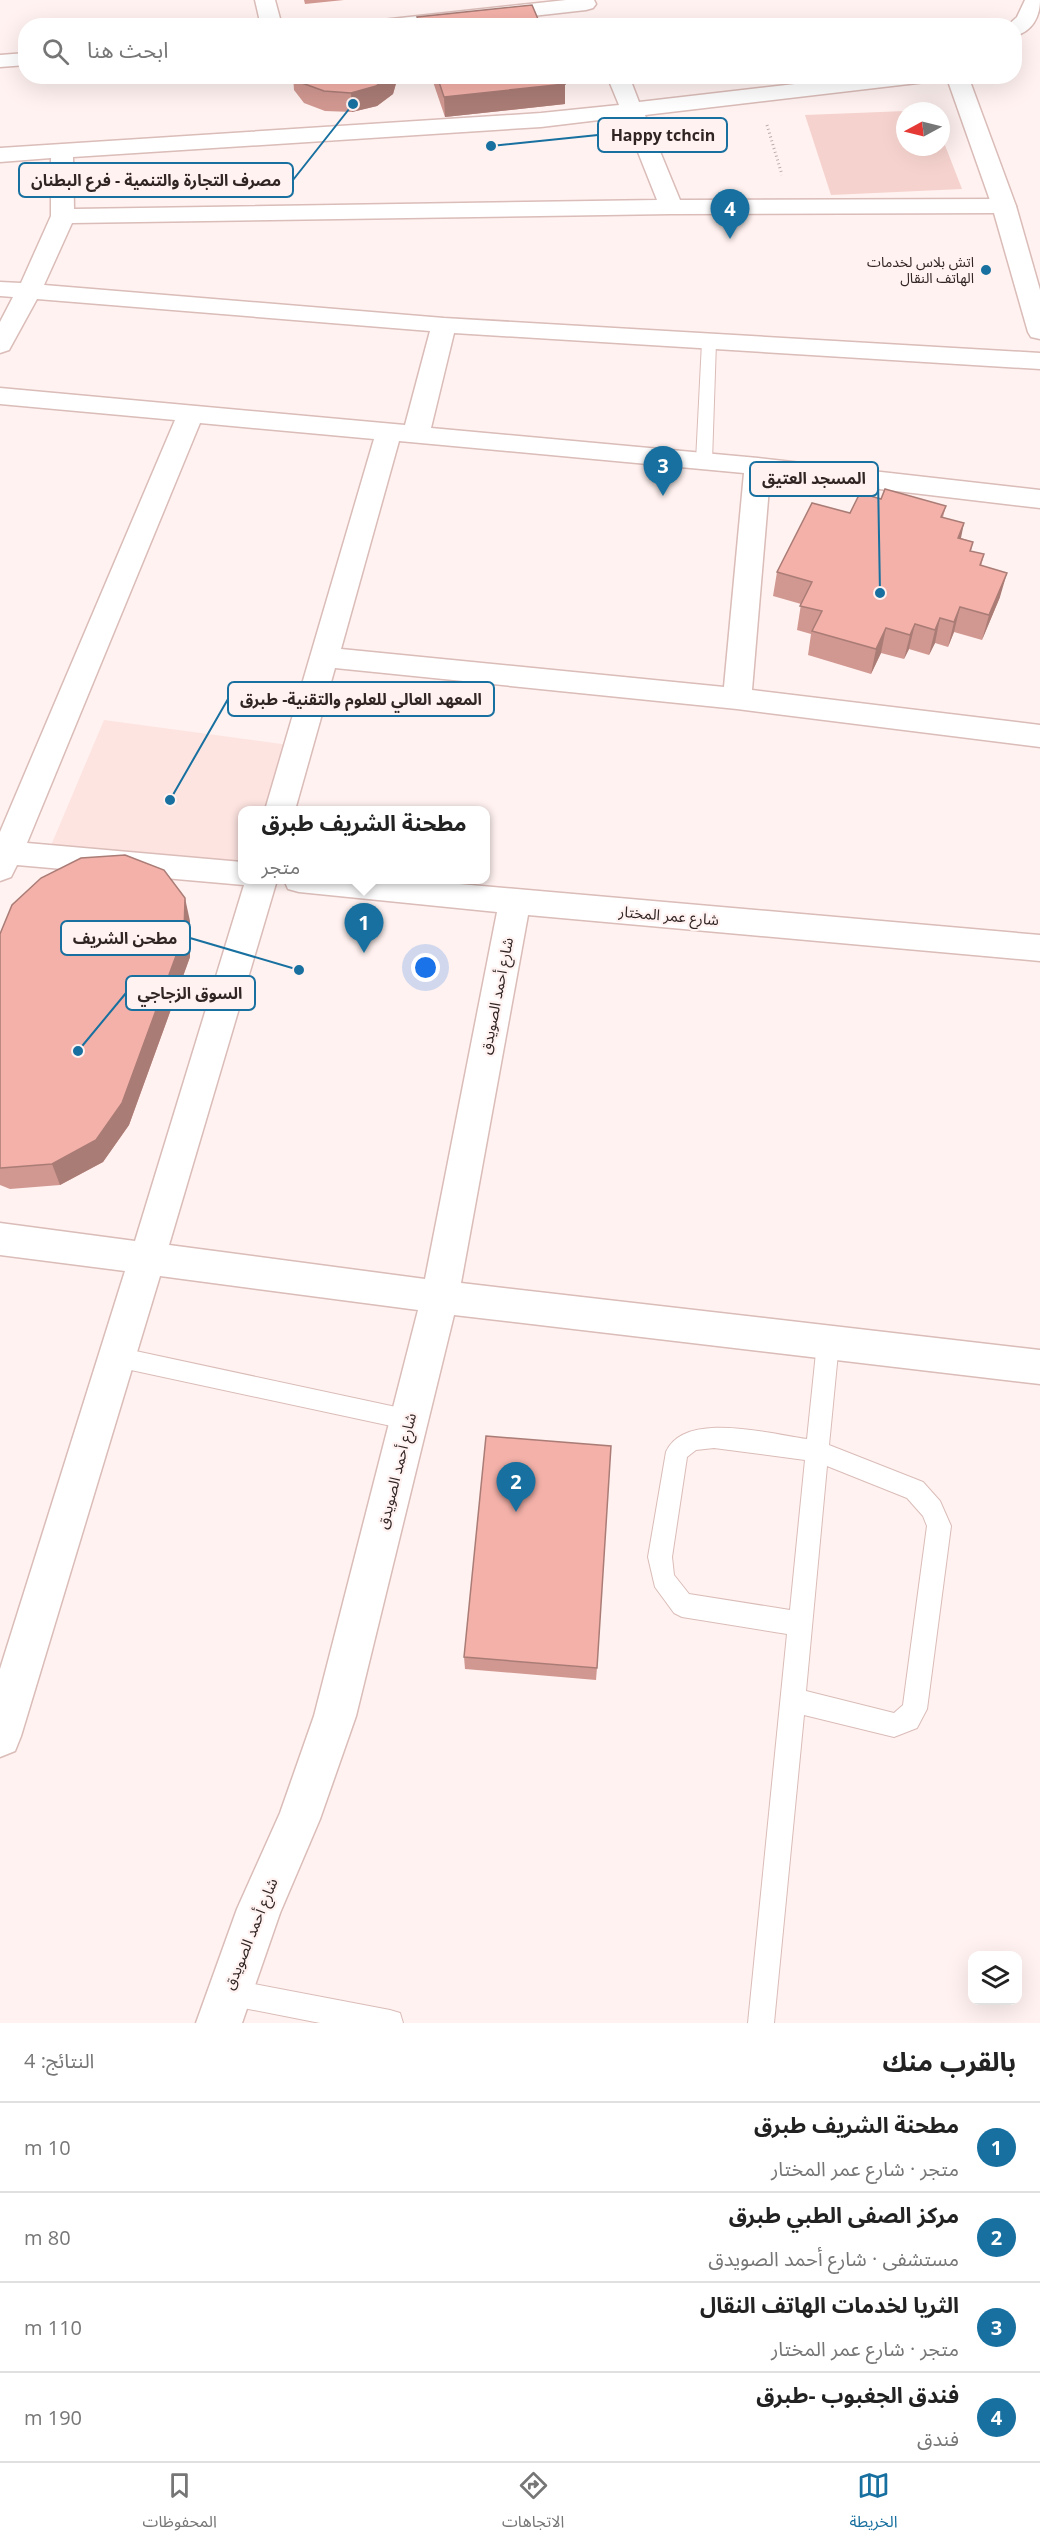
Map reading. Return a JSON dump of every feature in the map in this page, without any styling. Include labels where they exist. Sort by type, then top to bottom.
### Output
[{"type":"street","points":[[265,0],[270,18]]},
{"type":"street","points":[[1022,23],[1026,20],[1035,0]]},
{"type":"street","points":[[450,18],[585,2],[592,18]]},
{"type":"street","points":[[0,61],[18,60]]},
{"type":"street","points":[[621,84],[671,207]]},
{"type":"street","points":[[0,155],[62,153],[529,120],[855,84]]},
{"type":"street","points":[[960,84],[1005,206],[1040,332]]},
{"type":"street","points":[[0,345],[39,272],[63,216],[62,153]]},
{"type":"street","points":[[63,216],[671,207],[1005,206]]},
{"type":"street","points":[[0,290],[444,325],[1040,361]]},
{"type":"street","points":[[281,806],[324,657],[402,433],[444,325]]},
{"type":"street","points":[[0,396],[758,466],[1040,499]]},
{"type":"street","points":[[191,413],[2,858],[238,874]]},
{"type":"street","points":[[737,699],[758,466]]},
{"type":"street","points":[[324,657],[737,699],[1040,736]]},
{"type":"street","points":[[0,1736],[260,884]]},
{"type":"street","name":"شارع عمر المختار","points":[[346,884],[515,902],[1040,948]]},
{"type":"street","name":"شارع أحمد الصويدق","points":[[223,2008],[259,1909],[299,1820],[334,1716],[440,1297],[515,902]]},
{"type":"street","points":[[0,1239],[440,1297],[1040,1367]]},
{"type":"lane","points":[[704,461],[708,342]]},
{"type":"lane","points":[[761,2023],[828,1343]]},
{"type":"lane","points":[[117,1357],[410,1420]]},
{"type":"lane","points":[[793,1700],[894,1725],[908,1719],[915,1709],[939,1526],[932,1509],[915,1490],[818,1451],[714,1437],[691,1440],[677,1452],[660,1557],[663,1579],[682,1605],[801,1624]]},
{"type":"lane","points":[[223,2008],[390,2023]]},
{"type":"path","points":[[758,95],[791,208]]},
{"type":"shaded area","points":[[896,111],[896,156],[949,156],[962,189],[831,195],[805,115]]},
{"type":"shaded area","points":[[104,720],[289,745],[268,806],[238,806],[238,881],[47,855]]},
{"type":"building","points":[[532,5],[538,18],[417,18]]},
{"type":"building","points":[[305,84],[379,84],[351,93],[324,91]]},
{"type":"building","points":[[440,84],[565,84],[444,97]]},
{"type":"building","points":[[885,489],[946,506],[941,517],[964,523],[958,538],[973,542],[970,551],[984,554],[980,565],[1007,573],[989,615],[960,607],[954,622],[940,618],[935,630],[915,624],[910,635],[886,628],[876,649],[812,631],[822,611],[800,606],[812,582],[777,572],[812,503],[850,513],[860,493],[881,499]]},
{"type":"building","points":[[125,855],[164,870],[185,898],[184,934],[122,1103],[96,1140],[52,1164],[0,1168],[0,934],[12,905],[41,878],[81,858]]},
{"type":"building","points":[[486,1436],[611,1446],[597,1668],[464,1657]]},
{"type":"place","name":"مصرف التجارة والتنمية - فرع البطنان","points":[[353,104]]},
{"type":"place","name":"Happy tchcin","points":[[491,146]]},
{"type":"place","name":"فندق الجغبوب -طبرق","points":[[730,239]]},
{"type":"place","name":"اتش بلاس لخدمات الهاتف النقال","points":[[986,270]]},
{"type":"place","name":"الثريا لخدمات الهاتف النقال","points":[[663,496]]},
{"type":"place","name":"المسجد العتيق","points":[[880,593]]},
{"type":"place","name":"المعهد العالي للعلوم والتقنية- طبرق","points":[[170,800]]},
{"type":"place","name":"مطحنة الشريف طبرق","points":[[364,953]]},
{"type":"place","name":"مطحن الشريف","points":[[299,970]]},
{"type":"place","name":"السوق الزجاجي","points":[[78,1051]]},
{"type":"place","name":"مركز الصفى الطبي طبرق","points":[[516,1512]]}]
